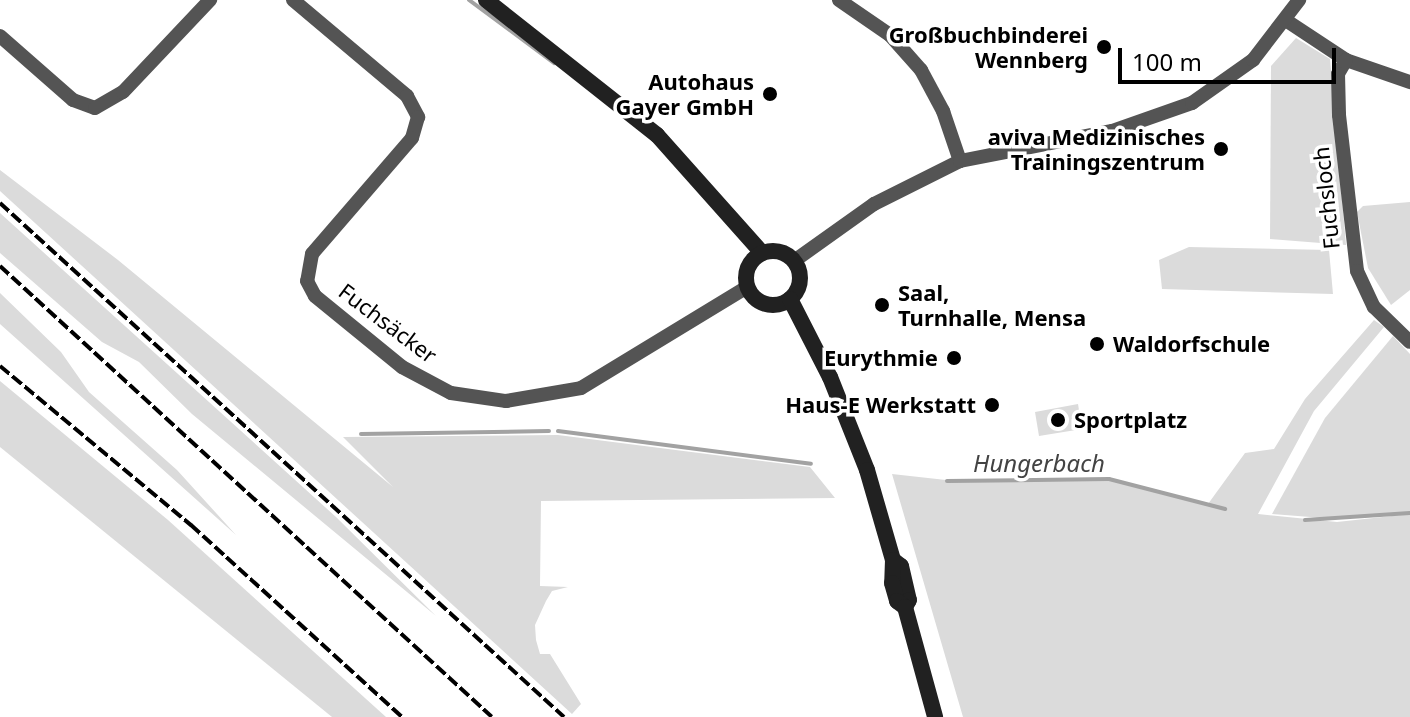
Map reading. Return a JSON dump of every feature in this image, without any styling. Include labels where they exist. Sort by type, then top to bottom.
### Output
[{"type":"main road","points":[[486,0],[657,135],[762,253]]},
{"type":"main road","points":[[779,251],[794,261],[800,280],[790,299],[771,305],[747,287],[748,267],[762,253],[779,251]]},
{"type":"main road","points":[[790,299],[847,417],[893,560],[901,566],[909,600],[905,607],[935,717]]},
{"type":"street","points":[[0,36],[73,100],[95,108],[123,92],[210,0]]},
{"type":"street","name":"Fuchsäcker","points":[[293,0],[407,96],[418,117],[412,138],[312,254],[307,281],[315,296],[402,367],[451,393],[506,401],[581,388],[747,287]]},
{"type":"street","points":[[839,0],[881,28],[921,70],[943,111],[960,161]]},
{"type":"street","points":[[794,261],[874,204],[960,161],[1112,131],[1183,107],[1237,74],[1287,21],[1299,0]]},
{"type":"street","points":[[1287,21],[1346,60],[1410,82]]},
{"type":"street","name":"Fuchsloch","points":[[1346,60],[1338,74],[1348,226],[1357,271],[1374,307],[1410,342]]},
{"type":"shaded area","points":[[1296,38],[1330,59],[1346,245],[1270,239],[1271,66]]},
{"type":"shaded area","points":[[0,170],[118,260],[393,487],[343,437],[558,435],[810,467],[835,498],[541,501],[540,586],[568,587],[552,591],[535,625],[536,640],[540,654],[550,654],[581,704],[572,714],[0,191]]},
{"type":"shaded area","points":[[1410,202],[1410,290],[1391,305],[1368,268],[1357,212],[1363,206]]},
{"type":"shaded area","points":[[0,213],[336,517],[436,616],[192,414],[139,362],[102,342],[0,253]]},
{"type":"shaded area","points":[[1189,247],[1329,250],[1333,294],[1162,289],[1159,260]]},
{"type":"shaded area","points":[[0,293],[61,352],[89,392],[177,470],[236,535],[0,324]]},
{"type":"shaded area","points":[[1374,320],[1384,327],[1314,411],[1258,514],[1337,522],[1410,514],[1410,717],[963,717],[892,474],[946,480],[1109,479],[1208,504],[1245,453],[1274,449],[1305,399]]},
{"type":"shaded area","points":[[1393,336],[1410,354],[1410,512],[1336,519],[1272,514],[1325,418]]},
{"type":"shaded area","points":[[0,381],[168,520],[386,717],[332,717],[0,447]]},
{"type":"shaded area","name":"Sportplatz","points":[[1078,404],[1082,429],[1039,436],[1035,412]]},
{"type":"waterway","points":[[469,0],[554,63]]},
{"type":"waterway","name":"Hungerbach","points":[[361,434],[549,431]]},
{"type":"waterway","name":"Hungerbach","points":[[558,431],[811,464]]},
{"type":"waterway","name":"Hungerbach","points":[[947,481],[1109,479],[1225,509]]},
{"type":"waterway","name":"Hungerbach","points":[[1305,520],[1410,513]]},
{"type":"railway","points":[[0,203],[564,717]]},
{"type":"railway","points":[[0,266],[492,717]]},
{"type":"railway","points":[[0,366],[191,525],[402,717]]},
{"type":"place","name":"Großbuchbinderei Wennberg","points":[[1104,47]]},
{"type":"place","name":"Autohaus Gayer GmbH","points":[[770,94]]},
{"type":"place","name":"aviva Medizinisches Trainingszentrum","points":[[1221,149]]},
{"type":"place","name":"Saal, Turnhalle, Mensa","points":[[882,305]]},
{"type":"place","name":"Waldorfschule","points":[[1097,344]]},
{"type":"place","name":"Eurythmie","points":[[954,358]]},
{"type":"place","name":"Haus-E Werkstatt","points":[[992,405]]},
{"type":"place","name":"Sportplatz","points":[[1058,420]]}]
